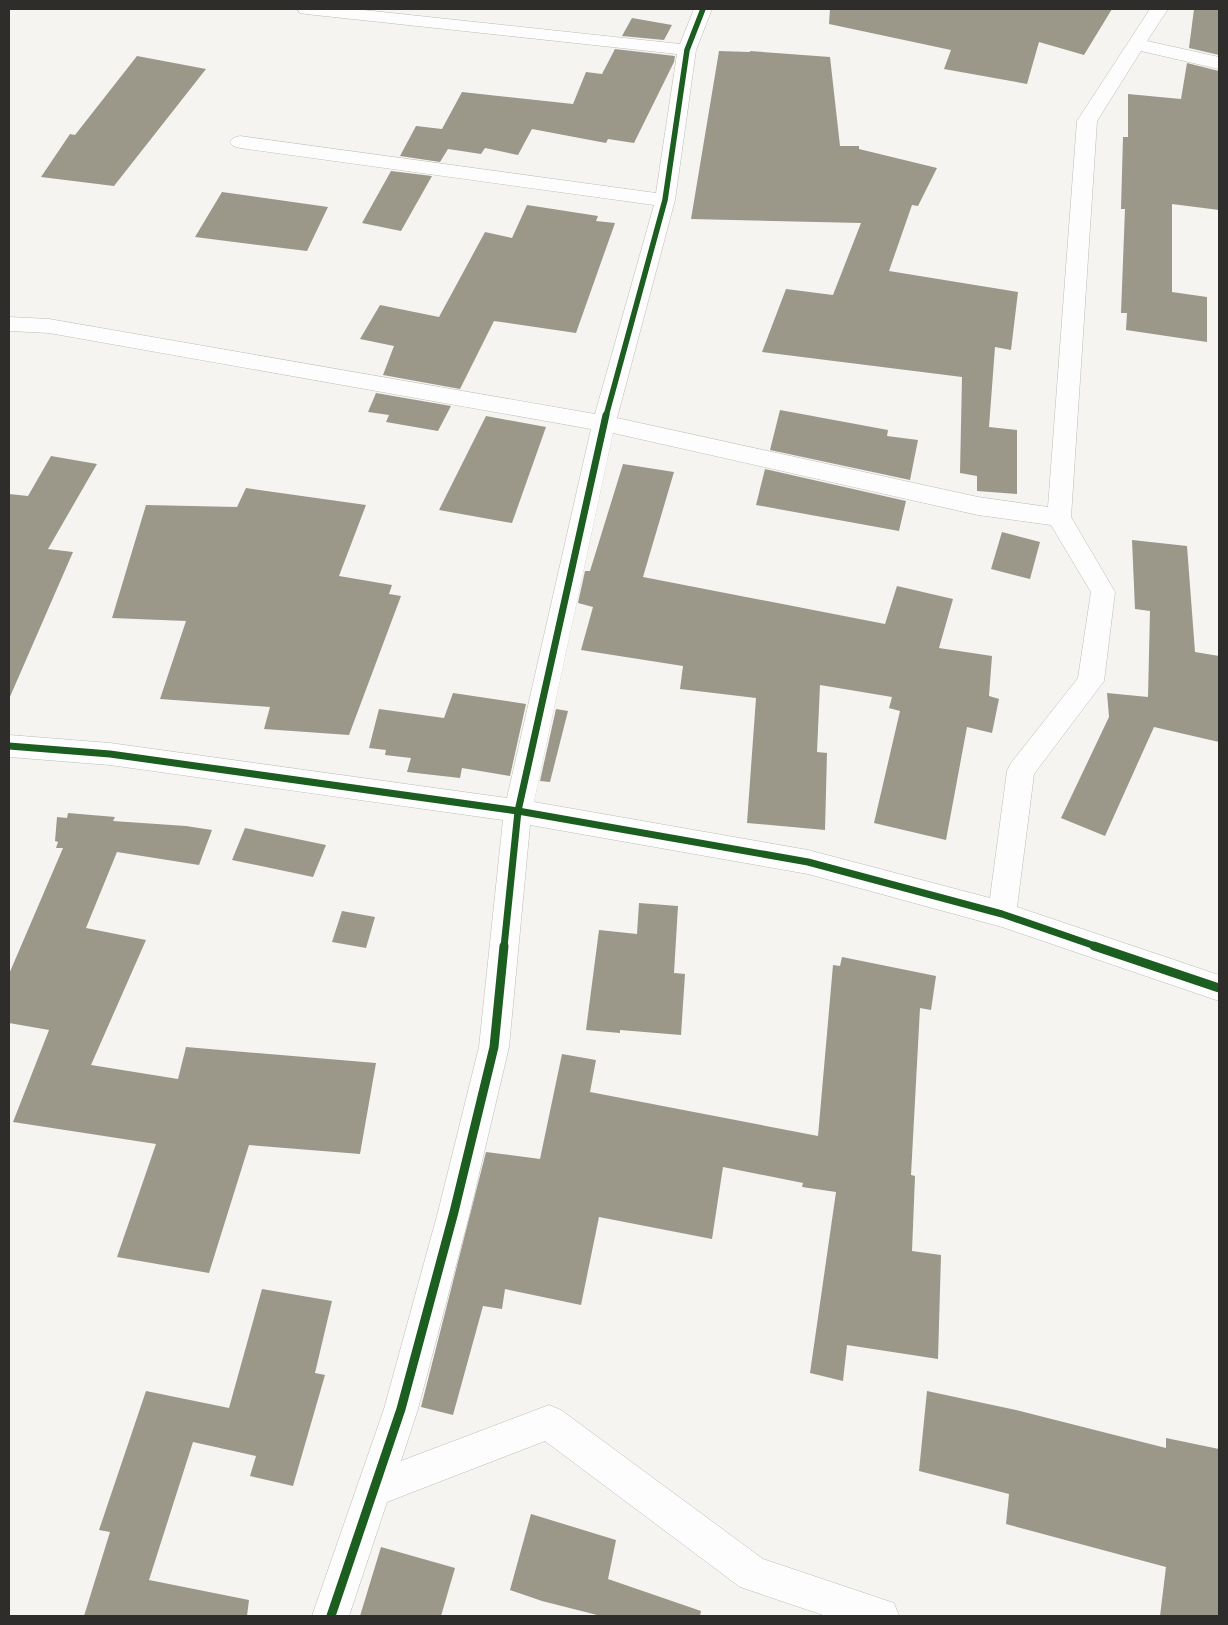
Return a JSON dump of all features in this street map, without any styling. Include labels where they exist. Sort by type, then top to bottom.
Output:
[{"type":"street","points":[[306,9],[686,50]]},
{"type":"street","points":[[331,1616],[401,1409],[454,1212],[494,1046],[518,812],[604,423],[665,200],[686,50],[703,9]]},
{"type":"street","points":[[1002,914],[1021,771],[1090,681],[1103,592],[1059,517],[1087,121],[1159,9]]},
{"type":"street","points":[[1136,44],[1219,63]]},
{"type":"street","points":[[240,142],[665,200]]},
{"type":"street","points":[[9,324],[49,326],[604,423],[978,506],[1059,517]]},
{"type":"street","points":[[9,746],[110,754],[518,812],[609,826],[808,862],[1002,914],[1219,988]]},
{"type":"street","points":[[373,1490],[549,1422],[753,1574],[879,1616]]},
{"type":"building","points":[[830,9],[1112,9],[1084,55],[1039,42],[1027,84],[944,69],[951,50],[829,24]]},
{"type":"building","points":[[1194,9],[1219,9],[1219,55],[1189,48]]},
{"type":"building","points":[[632,18],[672,25],[664,40],[622,36]]},
{"type":"building","points":[[615,49],[675,56],[674,62],[634,143],[608,139],[606,143],[532,129],[518,155],[485,148],[481,154],[448,149],[440,162],[400,156],[416,126],[442,129],[462,92],[573,104],[586,72],[602,74]]},
{"type":"building","points":[[719,51],[750,51],[830,57],[840,146],[859,146],[859,149],[937,168],[918,206],[912,205],[889,271],[1018,292],[1011,350],[995,347],[989,427],[1017,430],[1017,494],[977,491],[977,476],[960,473],[962,377],[762,352],[786,289],[833,295],[861,223],[691,219]]},
{"type":"building","points":[[137,56],[206,69],[114,186],[41,177],[70,134],[75,135]]},
{"type":"building","points":[[1187,63],[1219,71],[1219,210],[1172,204],[1172,292],[1207,297],[1207,342],[1126,330],[1127,313],[1121,313],[1125,209],[1121,209],[1123,137],[1128,137],[1128,94],[1181,99]]},
{"type":"building","points":[[391,171],[432,176],[401,231],[362,223]]},
{"type":"building","points":[[222,192],[328,207],[307,251],[195,237]]},
{"type":"building","points":[[527,205],[598,216],[596,221],[615,223],[576,333],[494,321],[460,389],[383,375],[394,346],[360,339],[380,305],[439,317],[485,232],[512,238]]},
{"type":"building","points":[[376,393],[451,406],[438,431],[386,422],[389,415],[368,412]]},
{"type":"building","points":[[780,410],[888,430],[887,436],[918,440],[910,480],[770,450]]},
{"type":"building","points":[[486,416],[546,427],[512,523],[439,510]]},
{"type":"building","points":[[51,456],[97,464],[48,549],[73,552],[9,699],[9,494],[28,496]]},
{"type":"building","points":[[623,464],[674,472],[643,577],[885,624],[897,586],[953,599],[939,648],[992,656],[989,696],[999,699],[992,733],[967,727],[946,840],[874,823],[900,711],[889,708],[892,697],[820,685],[817,752],[827,753],[825,830],[747,823],[756,698],[680,689],[683,666],[581,650],[593,607],[578,603],[585,571],[590,571]]},
{"type":"building","points":[[765,469],[906,501],[899,531],[756,505]]},
{"type":"building","points":[[246,488],[366,505],[339,576],[392,585],[389,594],[401,596],[349,735],[264,729],[270,707],[160,699],[186,621],[112,618],[146,505],[237,507]]},
{"type":"building","points":[[1002,532],[1040,542],[1030,579],[991,569]]},
{"type":"building","points":[[1132,540],[1187,546],[1195,652],[1219,656],[1219,742],[1154,727],[1105,836],[1061,818],[1109,717],[1107,693],[1148,697],[1150,611],[1135,609]]},
{"type":"building","points":[[453,693],[526,704],[510,776],[462,768],[460,778],[407,772],[411,758],[385,755],[386,750],[369,748],[379,709],[444,718]]},
{"type":"building","points":[[556,709],[568,711],[550,782],[540,781]]},
{"type":"building","points":[[68,813],[115,817],[113,821],[186,826],[212,830],[199,865],[117,852],[86,928],[146,940],[91,1065],[178,1079],[186,1047],[376,1063],[360,1154],[249,1145],[209,1273],[117,1257],[156,1144],[13,1122],[49,1030],[9,1023],[9,974],[63,848],[56,848],[58,842],[55,841],[57,817],[67,818]]},
{"type":"building","points":[[245,828],[326,845],[313,877],[232,860]]},
{"type":"building","points":[[639,903],[678,906],[674,973],[685,974],[681,1035],[620,1030],[620,1033],[586,1030],[599,930],[637,934]]},
{"type":"building","points":[[342,911],[375,917],[366,948],[332,942]]},
{"type":"building","points":[[842,957],[936,976],[931,1010],[920,1008],[911,1175],[915,1176],[912,1251],[941,1255],[938,1359],[847,1345],[843,1381],[810,1373],[836,1192],[802,1187],[803,1183],[723,1167],[712,1239],[599,1217],[581,1305],[505,1289],[502,1309],[483,1306],[453,1415],[421,1407],[486,1152],[540,1159],[562,1054],[596,1060],[590,1092],[818,1136],[833,965],[840,966]]},
{"type":"building","points":[[262,1289],[332,1301],[315,1373],[325,1375],[293,1486],[250,1476],[256,1456],[193,1442],[149,1580],[249,1600],[247,1616],[84,1616],[110,1532],[99,1530],[146,1391],[229,1408]]},
{"type":"building","points":[[927,1391],[1016,1410],[1166,1448],[1166,1438],[1219,1449],[1219,1616],[1160,1616],[1166,1567],[1006,1524],[1009,1494],[919,1471]]},
{"type":"building","points":[[531,1514],[616,1540],[608,1579],[701,1611],[700,1616],[601,1616],[542,1601],[510,1590]]},
{"type":"building","points":[[381,1547],[455,1568],[441,1616],[360,1616]]},
{"type":"cycle path","points":[[331,1616],[401,1409],[454,1212],[494,1047],[518,811],[604,423],[665,200],[687,50],[703,9]]},
{"type":"cycle path","points":[[9,746],[110,754],[518,811],[808,862],[1002,914],[1219,988]]}]
